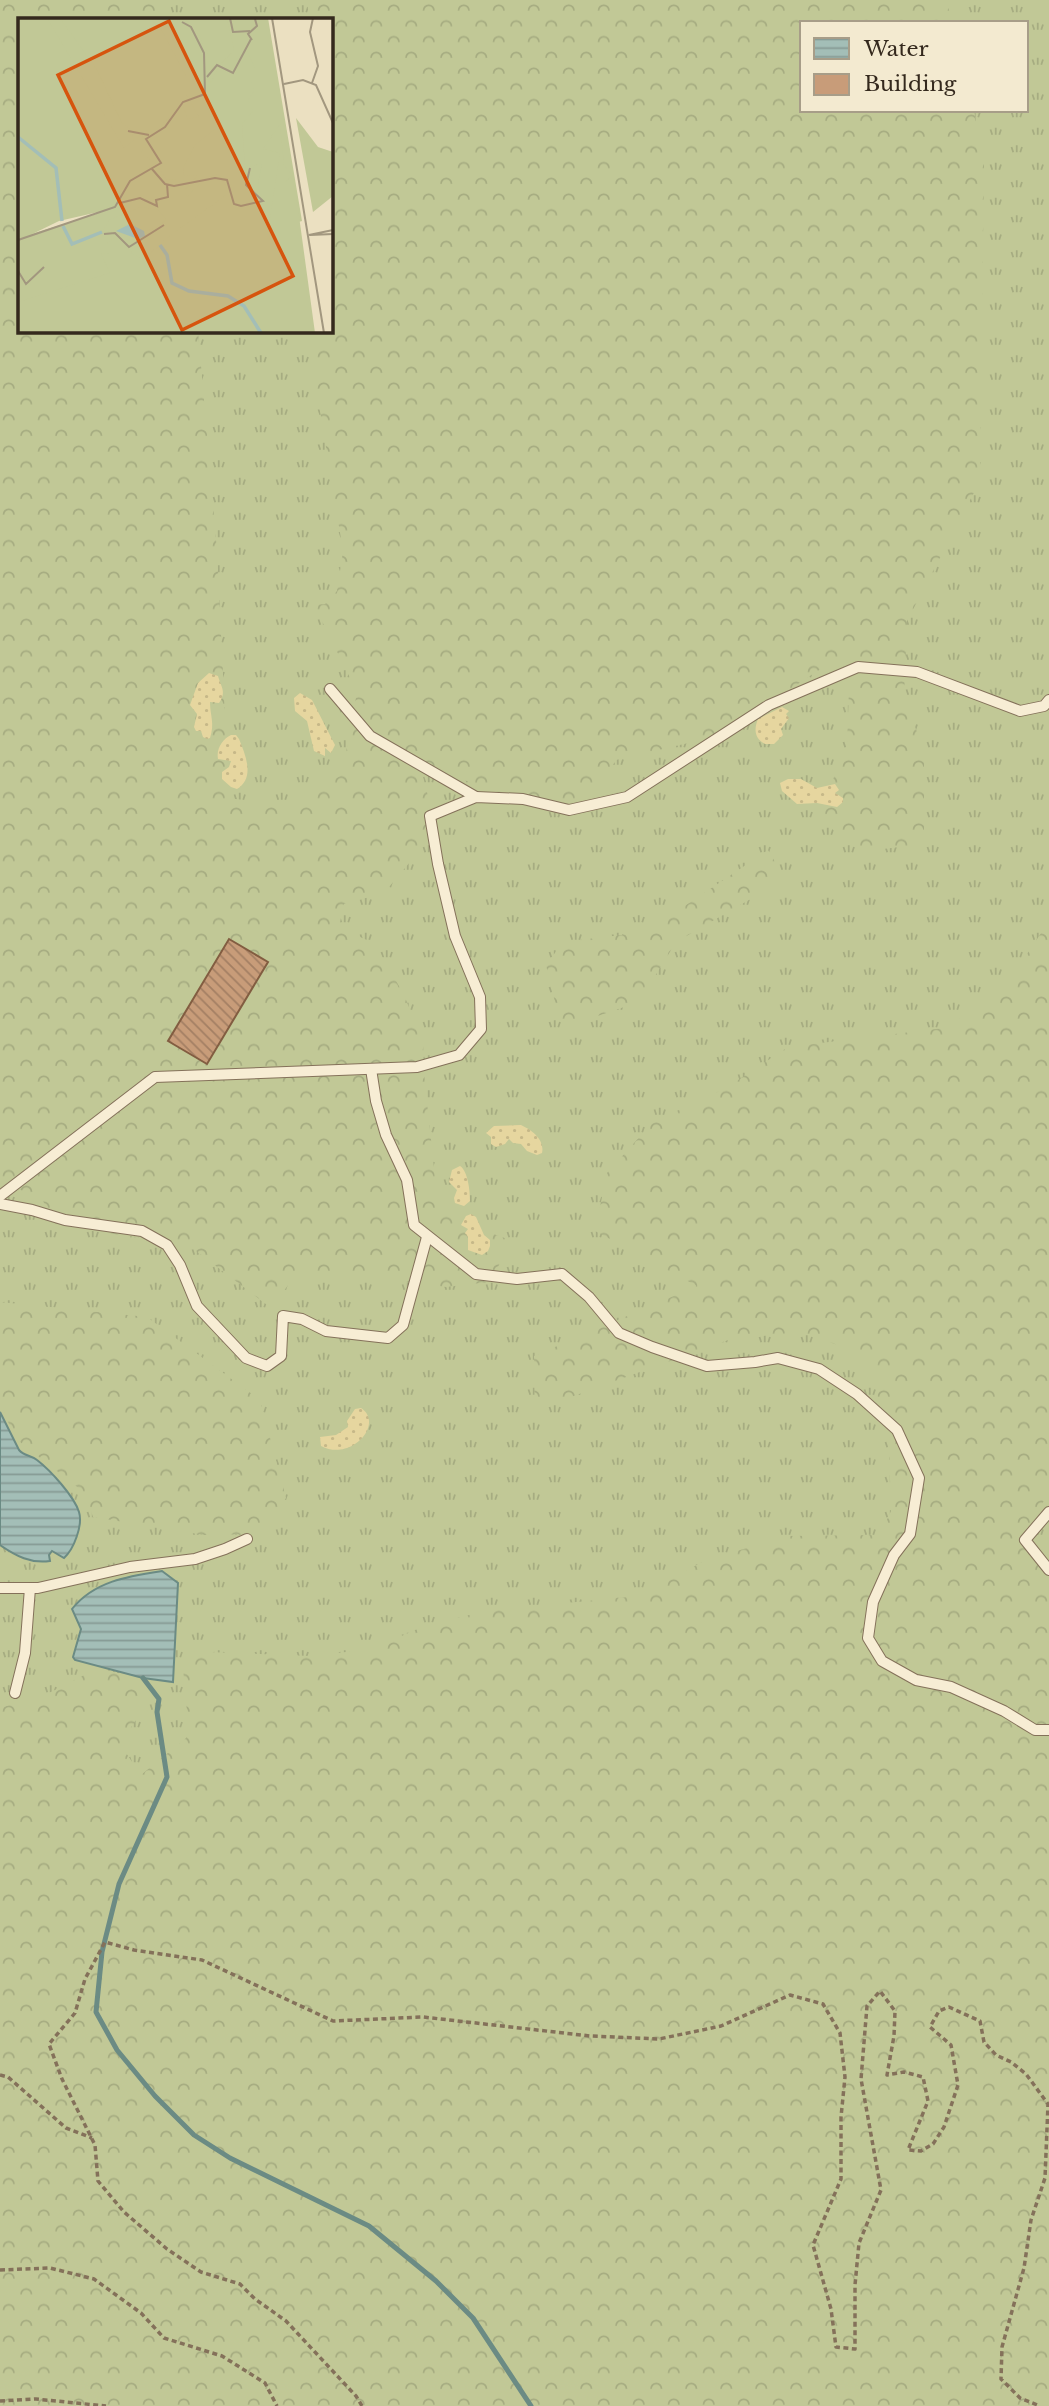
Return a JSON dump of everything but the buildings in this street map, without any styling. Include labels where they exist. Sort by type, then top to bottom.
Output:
[{"type":"lane","points":[[0,1196],[155,1077],[417,1067],[459,1055],[481,1029],[480,998],[455,936],[430,816],[476,797],[523,799],[569,810],[627,797],[769,705],[858,667],[918,672],[1020,711],[1044,706],[1049,700]]},
{"type":"lane","points":[[330,689],[370,736],[476,797]]},
{"type":"lane","points":[[371,1069],[376,1101],[386,1135],[407,1180],[414,1225],[476,1274],[517,1279],[562,1274],[589,1297],[619,1333],[707,1366],[778,1357],[818,1368],[858,1394],[897,1430],[919,1478],[910,1534],[894,1555],[873,1602],[868,1638],[882,1661],[916,1680],[951,1687],[1035,1730],[1049,1730]]},
{"type":"lane","points":[[0,1204],[65,1220],[142,1231],[167,1245],[180,1265],[197,1306],[246,1358],[267,1366],[281,1356],[283,1316],[302,1319],[326,1331],[388,1338],[403,1325],[427,1237]]},
{"type":"lane","points":[[1049,1512],[1025,1540],[1049,1570]]},
{"type":"lane","points":[[0,1588],[38,1588],[130,1567],[195,1559],[247,1539]]},
{"type":"lane","points":[[15,1693],[24,1653],[30,1588]]},
{"type":"path","points":[[362,2406],[356,2396],[286,2321],[255,2299],[240,2284],[201,2272],[178,2257],[124,2212],[98,2181],[93,2138],[62,2079],[49,2044],[75,2013],[85,1979],[105,1942],[134,1950],[202,1960],[333,2021],[423,2017],[590,2036],[659,2039],[721,2026],[790,1995],[823,2004],[840,2033],[844,2066],[841,2179],[813,2245],[831,2309],[836,2347],[855,2349],[855,2285],[859,2243],[881,2190],[861,2079],[867,2006],[880,1991],[895,2011],[894,2036],[887,2075],[904,2072],[923,2077],[928,2101],[908,2150],[921,2151],[933,2144],[944,2127],[958,2085],[951,2045],[930,2027],[939,2011],[949,2007],[980,2021],[984,2042],[996,2055],[1011,2062],[1026,2074],[1048,2104],[1045,2178],[1031,2220],[1024,2268],[1002,2347],[1001,2379],[1020,2398],[1040,2406]]},
{"type":"path","points":[[0,2075],[8,2077],[66,2129],[93,2138]]},
{"type":"path","points":[[0,2270],[50,2268],[94,2279],[141,2313],[164,2338],[222,2356],[265,2383],[277,2406]]},
{"type":"path","points":[[0,2401],[36,2399],[106,2406]]},
{"type":"green space","points":[[0,0],[170,0],[171,18],[18,18],[18,332],[198,332],[217,551],[229,798],[284,806],[342,775],[357,692],[314,605],[325,604],[337,591],[343,551],[315,380],[316,332],[332,332],[332,18],[309,18],[307,0],[945,0],[953,21],[800,21],[800,112],[974,112],[984,162],[980,481],[907,621],[904,697],[924,751],[924,844],[875,850],[844,842],[819,814],[847,745],[849,689],[839,657],[718,736],[616,760],[598,789],[565,816],[487,791],[436,766],[420,765],[428,796],[426,843],[384,893],[344,904],[339,927],[375,944],[404,995],[423,1042],[437,1197],[469,1225],[513,1241],[489,1282],[446,1287],[356,1276],[295,1276],[271,1308],[187,1244],[56,1226],[43,1201],[19,1189],[0,1193]]},
{"type":"green space","points":[[145,0],[1049,0],[1049,1972],[0,1775],[0,847],[176,332],[332,332],[332,18],[147,18]]},
{"type":"green space","points":[[768,850],[785,879],[676,942],[639,1002],[565,1027],[555,1002],[546,965],[563,942],[646,932]]},
{"type":"green space","points":[[1049,921],[1049,1493],[1044,1499],[1030,1549],[1049,1580],[1049,1831],[1044,1848],[1049,1851],[1049,2406],[0,2406],[0,1708],[47,1694],[98,1668],[138,1678],[148,1686],[136,1720],[120,1744],[141,1775],[186,1738],[188,1723],[182,1657],[208,1652],[311,1656],[372,1649],[431,1623],[493,1610],[639,1596],[706,1560],[788,1536],[880,1535],[891,1511],[889,1447],[871,1367],[857,1352],[801,1332],[731,1339],[535,1410],[534,1356],[697,1286],[595,1231],[607,1173],[653,1122],[726,1088],[788,1047],[944,1028],[999,996]]},
{"type":"green space","points":[[0,1302],[147,1317],[260,1400],[286,1498],[259,1534],[204,1535],[93,1517],[85,1493],[15,1438],[0,1403]]},
{"type":"sand","points":[[209,673],[218,676],[223,693],[219,703],[210,702],[212,728],[210,738],[207,739],[194,727],[197,714],[190,705],[198,683]]},
{"type":"sand","points":[[300,693],[312,700],[335,745],[331,753],[325,748],[325,756],[314,751],[307,721],[295,711],[294,698]]},
{"type":"sand","points":[[782,707],[789,711],[786,714],[789,718],[781,729],[783,735],[774,744],[765,744],[756,733],[758,719]]},
{"type":"sand","points":[[231,735],[236,735],[239,739],[247,766],[246,779],[237,789],[222,779],[222,772],[229,767],[231,761],[218,759],[221,744]]},
{"type":"sand","points":[[788,779],[801,779],[817,788],[835,784],[839,790],[835,793],[843,798],[843,802],[837,807],[817,803],[797,804],[782,791],[780,783]]},
{"type":"sand","points":[[521,1125],[540,1140],[542,1153],[537,1155],[527,1151],[521,1144],[513,1143],[509,1139],[505,1144],[496,1147],[491,1144],[491,1137],[486,1133],[494,1126]]},
{"type":"sand","points":[[460,1166],[467,1177],[470,1192],[470,1201],[464,1206],[455,1203],[457,1190],[449,1182],[452,1170]]},
{"type":"sand","points":[[471,1214],[476,1217],[484,1235],[490,1240],[488,1251],[482,1255],[468,1250],[468,1237],[465,1233],[468,1229],[461,1225],[466,1216]]},
{"type":"sand","points":[[361,1408],[369,1423],[361,1439],[343,1449],[332,1450],[321,1446],[320,1437],[336,1435],[348,1427],[347,1421],[355,1409]]},
{"type":"water","points":[[0,1412],[19,1450],[35,1458],[48,1470],[67,1491],[79,1512],[77,1537],[64,1558],[52,1551],[49,1555],[50,1561],[30,1560],[0,1545]]},
{"type":"water","points":[[162,1571],[178,1583],[173,1682],[143,1678],[75,1660],[73,1657],[81,1629],[72,1609],[101,1586]]},
{"type":"waterway","points":[[143,1678],[159,1699],[157,1712],[167,1777],[119,1884],[102,1952],[96,2012],[117,2050],[155,2096],[194,2135],[230,2158],[369,2226],[436,2281],[473,2318],[531,2406]]}]
